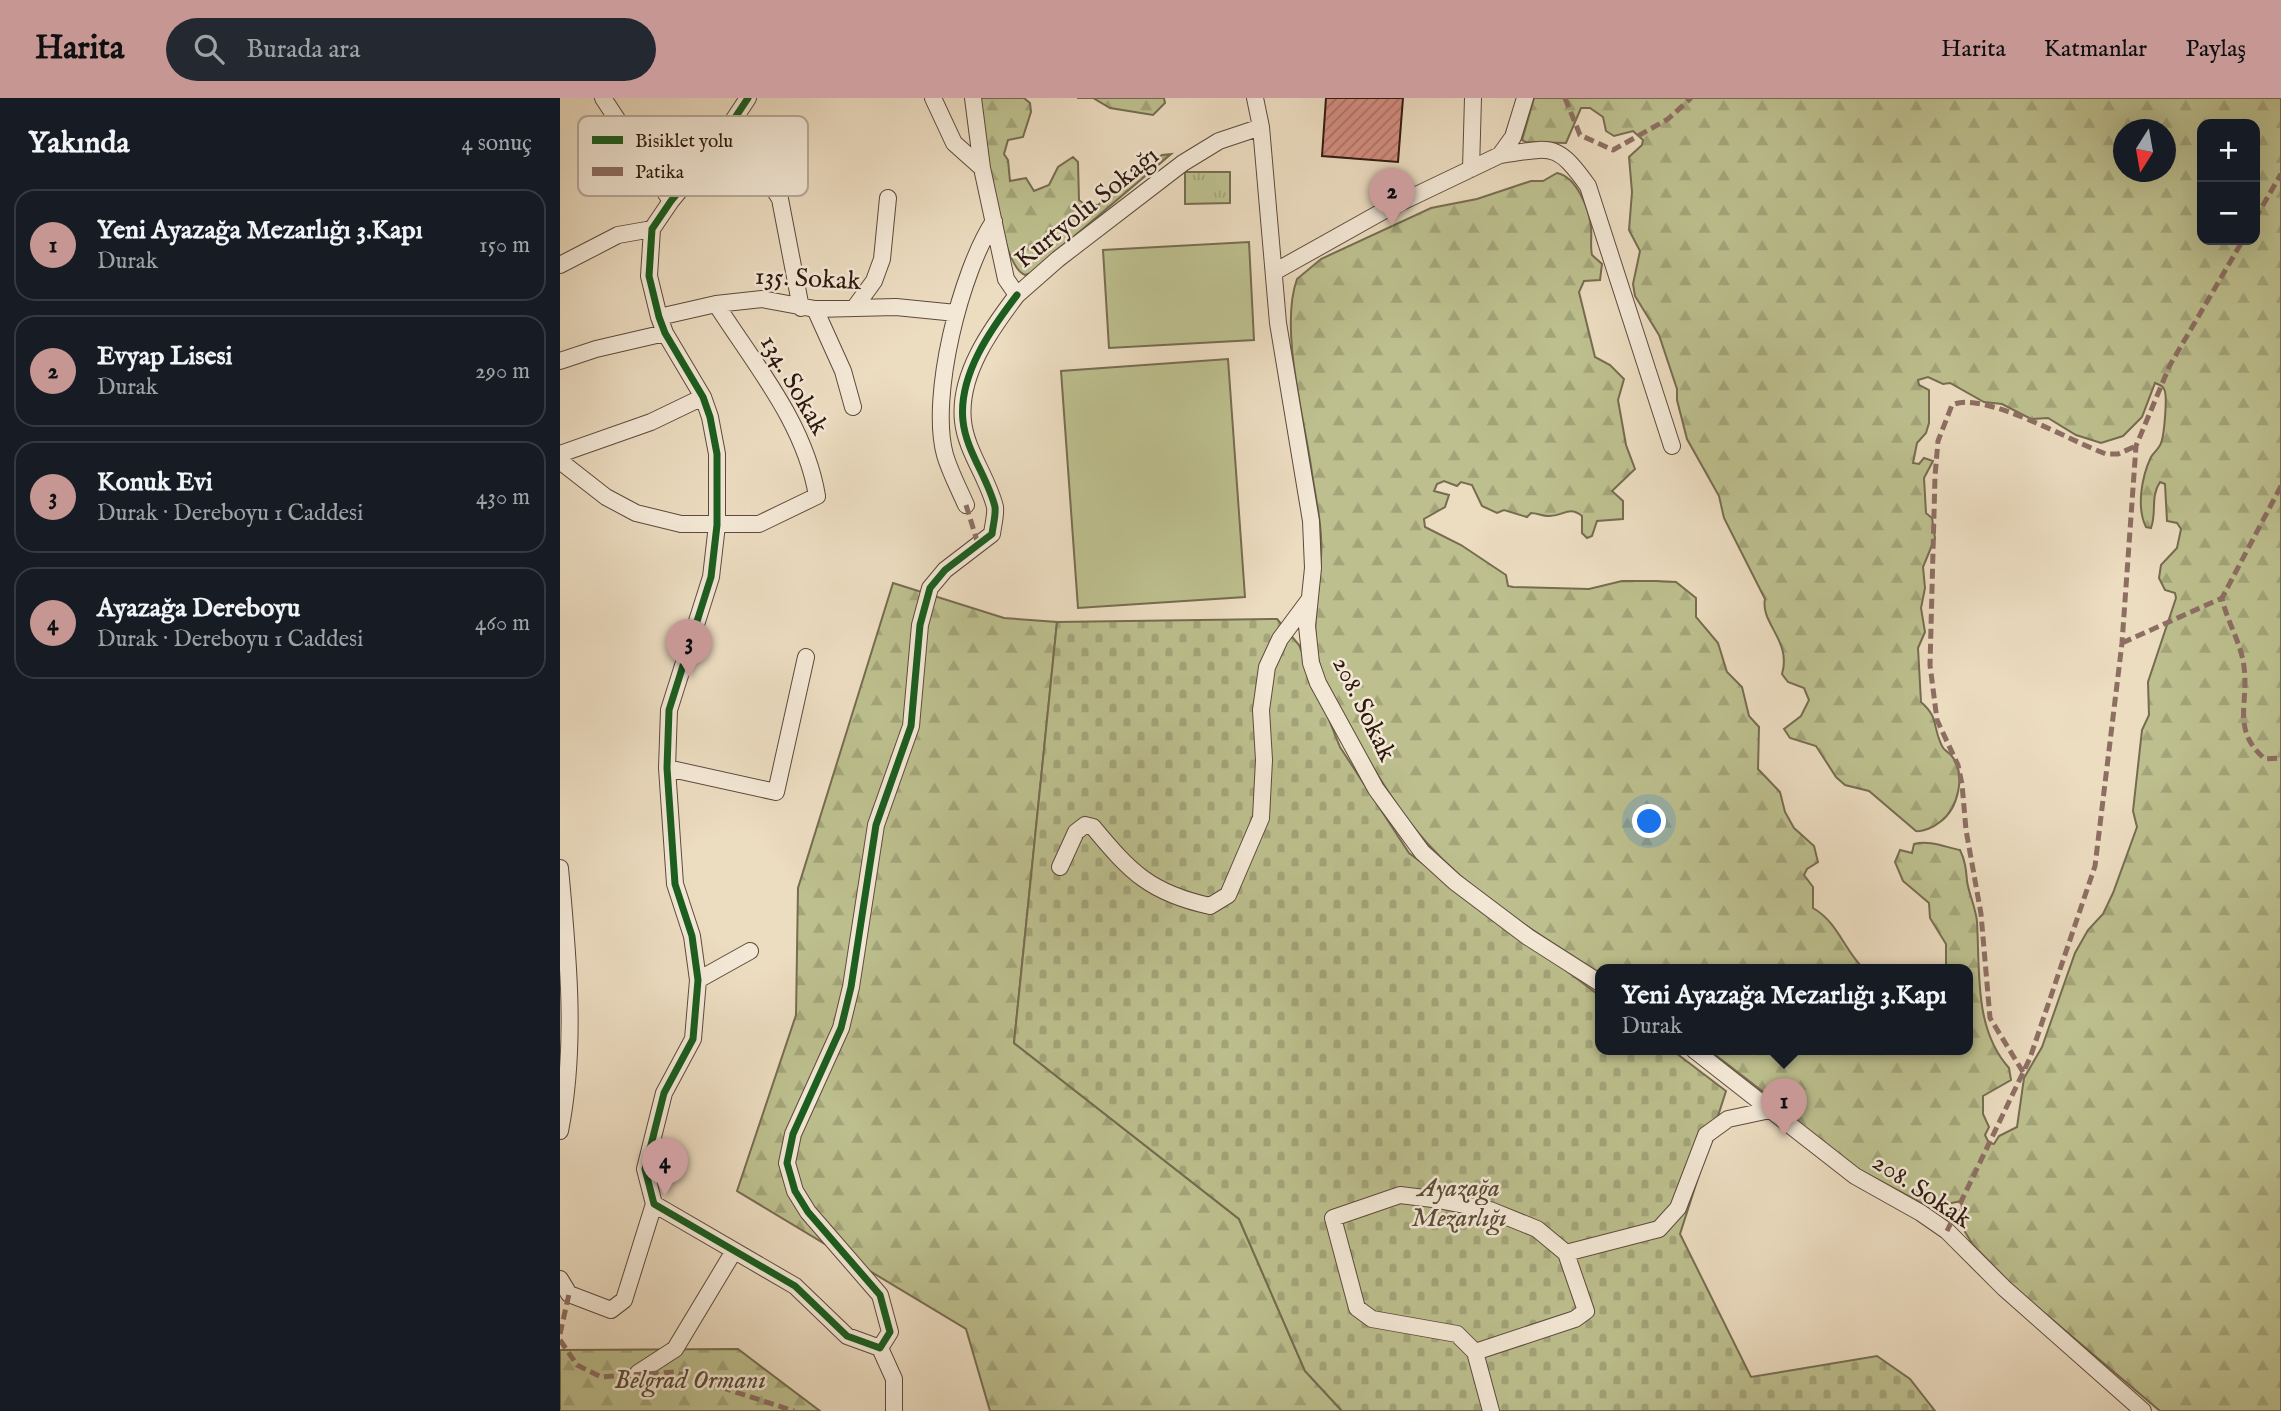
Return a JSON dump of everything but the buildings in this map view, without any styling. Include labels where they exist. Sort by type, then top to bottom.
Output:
[{"type":"street","points":[[603,98],[615,116]]},
{"type":"street","points":[[736,116],[748,98]]},
{"type":"street","points":[[933,98],[954,143],[982,169]]},
{"type":"street","name":"Kurtyolu Sokağı","points":[[973,98],[982,169],[1006,279],[1017,295],[1058,259],[1183,163],[1219,141],[1261,127]]},
{"type":"street","name":"208. Sokak","points":[[1255,98],[1261,127],[1286,385],[1311,521],[1313,568],[1307,625],[1311,663],[1318,683],[1376,789],[1401,827],[1455,882],[1528,937],[1595,980]]},
{"type":"street","points":[[1471,169],[1473,98]]},
{"type":"street","points":[[1500,155],[1513,137],[1525,98]]},
{"type":"street","points":[[1276,271],[1385,210],[1500,155],[1545,149],[1567,158],[1587,186],[1672,446]]},
{"type":"street","points":[[667,196],[670,201]]},
{"type":"street","points":[[560,1279],[569,1294],[611,1310],[624,1300],[654,1204],[645,1169],[664,1093],[692,1039],[698,980],[692,936],[676,884],[667,768],[668,710],[710,578],[717,526],[717,454],[703,397],[665,333],[649,276],[652,229],[674,196]]},
{"type":"street","points":[[778,196],[808,308],[843,371],[853,407]]},
{"type":"street","points":[[855,307],[874,281],[882,259],[888,198]]},
{"type":"street","name":"Kurtyolu Sokağı","points":[[966,505],[945,455],[942,434],[944,385],[956,313],[976,253],[994,221]]},
{"type":"street","points":[[560,265],[618,235],[652,229]]},
{"type":"street","points":[[880,1348],[890,1332],[880,1296],[808,1212],[795,1191],[788,1163],[793,1134],[841,1028],[851,987],[876,825],[911,726],[920,625],[930,587],[945,570],[992,534],[995,509],[963,421],[968,382],[979,353],[992,327],[1017,295]]},
{"type":"street","name":"135. Sokak","points":[[659,317],[716,304],[762,299],[808,308],[855,307],[956,313]]},
{"type":"street","name":"134. Sokak","points":[[716,304],[797,431],[813,472],[817,496],[759,524],[717,526]]},
{"type":"street","points":[[560,361],[665,333]]},
{"type":"street","points":[[560,454],[651,422],[703,397]]},
{"type":"street","points":[[560,461],[606,497],[636,513],[681,524],[717,526]]},
{"type":"street","points":[[1060,867],[1076,832],[1085,825],[1093,827],[1142,880],[1185,900],[1210,906],[1228,895],[1261,818],[1264,760],[1261,710],[1267,667],[1280,639],[1309,600]]},
{"type":"street","points":[[667,768],[776,792],[806,657]]},
{"type":"street","points":[[560,868],[569,1008],[568,1091],[560,1131]]},
{"type":"street","points":[[698,980],[750,951]]},
{"type":"street","name":"208. Sokak","points":[[1700,1055],[1855,1176],[1947,1231],[2004,1288],[2143,1411]]},
{"type":"street","points":[[1566,1254],[1659,1229],[1678,1209],[1706,1135],[1728,1119],[1770,1110]]},
{"type":"street","points":[[1475,1352],[1575,1319],[1586,1311],[1566,1254],[1537,1229],[1490,1210],[1433,1199],[1400,1195],[1334,1217],[1357,1308],[1372,1319],[1457,1334],[1475,1352],[1491,1411]]},
{"type":"street","points":[[654,1204],[795,1286],[847,1336],[880,1348],[894,1379],[894,1411]]},
{"type":"street","points":[[638,1373],[675,1349],[734,1251]]},
{"type":"green space","points":[[980,98],[1024,98],[1030,103],[1031,112],[1023,137],[1008,140],[1004,154],[1008,160],[1010,181],[1026,178],[1034,191],[1049,185],[1058,167],[1073,157],[1078,162],[1079,200],[1084,204],[1098,205],[1162,155],[1171,154],[1031,273],[1025,275],[1016,266],[1007,248],[1000,223]]},
{"type":"green space","points":[[1093,98],[1164,98],[1165,103],[1153,115],[1110,108]]},
{"type":"green space","points":[[1534,98],[2281,98],[2281,1411],[2160,1411],[2016,1289],[1973,1245],[1965,1232],[1961,1201],[1938,1206],[1925,1205],[1858,1169],[1823,1145],[1775,1101],[1715,1055],[1973,1055],[1973,964],[1946,964],[1946,944],[1930,918],[1929,903],[1903,881],[1895,862],[1900,850],[1912,853],[1914,844],[1931,843],[1960,850],[1964,861],[1976,917],[1984,1018],[1998,1053],[2009,1068],[2011,1080],[1983,1096],[1983,1114],[1989,1127],[1985,1135],[1989,1143],[1994,1144],[1999,1136],[2017,1127],[2024,1078],[2042,1047],[2075,953],[2088,930],[2103,914],[2113,893],[2137,827],[2133,811],[2142,730],[2149,715],[2148,682],[2176,598],[2175,593],[2165,590],[2159,578],[2161,565],[2177,548],[2181,529],[2177,523],[2167,521],[2165,484],[2160,482],[2157,488],[2151,528],[2146,527],[2141,510],[2145,473],[2162,439],[2166,407],[2164,389],[2155,383],[2142,417],[2123,436],[2101,443],[2076,435],[2048,418],[2031,419],[2002,404],[1984,402],[1950,383],[1943,384],[1928,377],[1918,380],[1919,385],[1929,390],[1929,423],[1926,433],[1917,443],[1913,463],[1919,464],[1924,458],[1933,461],[1924,478],[1926,513],[1932,518],[1935,538],[1923,567],[1925,588],[1921,608],[1925,632],[1918,648],[1921,702],[1933,717],[1942,746],[1956,763],[1959,781],[1956,800],[1946,816],[1932,827],[1916,831],[1869,791],[1845,785],[1836,777],[1816,746],[1790,738],[1784,729],[1801,716],[1809,700],[1804,688],[1788,682],[1782,674],[1783,652],[1767,616],[1765,599],[1724,518],[1719,496],[1687,439],[1677,400],[1677,389],[1659,335],[1635,296],[1633,284],[1640,251],[1629,230],[1632,192],[1629,157],[1642,145],[1643,140],[1633,131],[1614,136],[1606,131],[1603,117],[1590,108],[1581,108],[1566,143],[1522,140]]},
{"type":"green space","points":[[1185,172],[1230,172],[1230,203],[1185,204]]},
{"type":"green space","points":[[1557,173],[1576,187],[1590,220],[1592,255],[1602,264],[1600,280],[1584,281],[1579,292],[1595,357],[1610,365],[1624,379],[1618,400],[1626,445],[1635,469],[1612,491],[1623,501],[1623,519],[1597,521],[1592,536],[1587,538],[1582,533],[1582,516],[1577,513],[1569,511],[1548,516],[1531,513],[1527,517],[1504,510],[1497,513],[1482,506],[1472,485],[1461,482],[1457,486],[1444,481],[1437,484],[1434,491],[1449,495],[1445,507],[1424,519],[1425,527],[1461,545],[1506,575],[1508,586],[1589,589],[1622,581],[1676,582],[1696,598],[1696,617],[1718,643],[1727,672],[1742,687],[1749,716],[1759,727],[1758,769],[1780,792],[1785,812],[1794,828],[1814,846],[1818,862],[1807,869],[1804,875],[1813,887],[1813,908],[1829,921],[1860,964],[1595,964],[1595,970],[1487,898],[1427,843],[1384,785],[1326,685],[1315,636],[1321,557],[1320,525],[1292,348],[1292,300],[1297,279],[1321,259],[1431,208],[1477,199],[1531,181],[1543,181]]},
{"type":"green space","points":[[1249,242],[1254,340],[1109,348],[1103,250]]},
{"type":"green space","points":[[1228,359],[1245,597],[1078,608],[1061,371]]},
{"type":"green space","points":[[893,583],[1004,618],[1057,622],[1014,1043],[1239,1219],[1305,1371],[1342,1411],[990,1411],[966,1329],[737,1191],[796,1015],[798,888]]},
{"type":"green space","name":"Ayazağa Mezarlığı","points":[[1277,619],[1299,645],[1340,747],[1409,853],[1595,992],[1595,1055],[1679,1055],[1726,1091],[1680,1234],[1751,1377],[1877,1356],[1910,1379],[1935,1411],[1342,1411],[1305,1371],[1239,1219],[1014,1043],[1057,622]]},
{"type":"green space","name":"Belgrad Ormanı","points":[[738,1349],[820,1411],[560,1411],[560,1350]]},
{"type":"marked path","points":[[1565,98],[1580,135],[1613,150],[1668,119],[1691,98]]},
{"type":"marked path","points":[[2260,210],[2281,174]]},
{"type":"marked path","points":[[1947,1231],[2030,1058],[2095,866],[2122,643],[2136,446],[2170,365],[2240,245]]},
{"type":"marked path","points":[[2023,1072],[1990,1018],[1981,914],[1966,830],[1962,784],[1958,765],[1937,720],[1930,665],[1938,441],[1952,405],[1966,402],[2028,419],[2106,454],[2118,454],[2136,446]]},
{"type":"marked path","points":[[2281,486],[2222,598],[2244,667],[2244,716],[2248,738],[2265,759],[2281,758]]},
{"type":"marked path","points":[[966,505],[978,544]]},
{"type":"marked path","points":[[2122,643],[2222,598]]},
{"type":"marked path","points":[[560,1334],[569,1294]]},
{"type":"marked path","points":[[560,1340],[577,1365],[601,1377],[674,1372],[794,1411]]},
{"type":"cycle path","points":[[736,116],[748,98]]},
{"type":"cycle path","points":[[675,196],[652,229],[649,276],[665,333],[703,397],[710,417],[717,454],[717,525],[711,577],[669,710],[667,768],[675,884],[692,936],[698,980],[693,1039],[664,1093],[645,1169],[654,1204],[795,1286],[847,1336],[880,1348],[890,1332],[880,1295],[808,1212],[795,1191],[787,1163],[793,1134],[841,1028],[851,987],[876,825],[911,726],[920,625],[930,588],[945,570],[992,534],[995,507],[968,443],[963,421],[963,404],[971,370],[978,354],[1017,295]]},
{"type":"place","name":"Evyap Lisesi","points":[[1392,226]]},
{"type":"place","name":"Konuk Evi","points":[[689,677]]},
{"type":"place","name":"Yeni Ayazağa Mezarlığı 3.Kapı","points":[[1784,1136]]},
{"type":"place","name":"Ayazağa Dereboyu","points":[[665,1196]]}]
